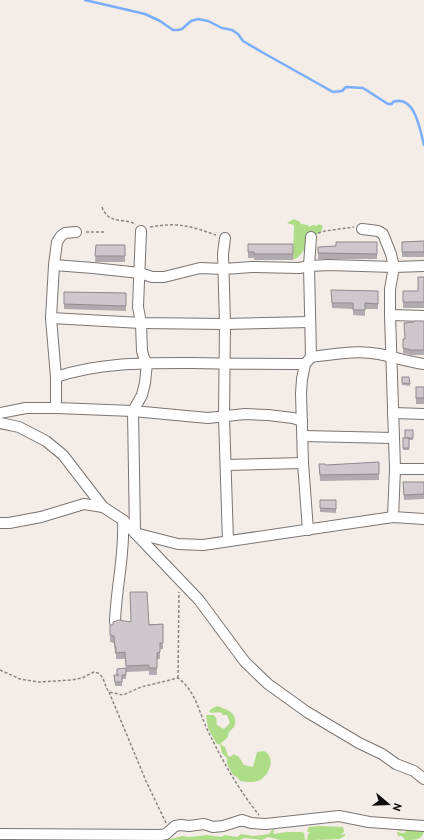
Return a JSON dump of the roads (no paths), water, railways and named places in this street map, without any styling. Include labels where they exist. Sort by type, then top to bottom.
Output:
[{"type":"street","points":[[362,229],[378,231],[383,234],[391,254],[394,267],[390,289],[395,469],[393,517]]},
{"type":"street","points":[[135,533],[133,411],[142,395],[147,363],[142,351],[141,323],[138,307],[141,231]]},
{"type":"street","points":[[56,408],[56,377],[51,318],[54,265],[57,242],[61,236],[65,233],[76,232]]},
{"type":"street","points":[[308,530],[303,463],[302,379],[308,361],[310,322],[309,266],[311,237]]},
{"type":"street","points":[[225,238],[223,254],[225,324],[224,417],[227,465],[228,541]]},
{"type":"street","points":[[54,265],[140,273],[152,277],[164,277],[200,268],[224,269],[252,267],[299,268],[309,266],[424,266]]},
{"type":"street","points":[[390,315],[424,316]]},
{"type":"street","points":[[51,318],[141,323],[225,324],[310,322]]},
{"type":"street","points":[[56,377],[76,370],[110,365],[147,363],[224,364],[308,361],[348,352],[378,354],[424,364]]},
{"type":"street","points":[[0,413],[26,408],[56,408],[133,411],[208,418],[246,414],[268,415],[302,420]]},
{"type":"street","points":[[393,413],[424,414]]},
{"type":"street","points":[[0,423],[19,427],[46,442],[63,455],[103,506],[123,520],[199,600],[245,662],[268,684],[307,712],[359,743],[382,754],[396,764],[414,771],[424,779]]},
{"type":"street","points":[[303,436],[394,438]]},
{"type":"street","points":[[227,465],[303,463]]},
{"type":"street","points":[[395,469],[424,469]]},
{"type":"street","points":[[0,523],[9,523],[41,517],[84,504],[103,506]]},
{"type":"street","points":[[135,533],[178,544],[203,545],[393,517],[424,519]]},
{"type":"street","points":[[115,622],[116,598],[124,534],[123,520]]},
{"type":"street","points":[[0,834],[161,836],[166,834],[172,828],[181,825],[189,826],[204,824],[213,827],[223,826],[242,820],[251,823],[266,824],[339,816],[369,822],[424,826]]},
{"type":"waterway","points":[[85,0],[145,14],[160,21],[173,30],[182,29],[191,21],[198,19],[208,21],[222,28],[232,30],[238,34],[243,41],[333,92],[342,91],[346,87],[363,88],[388,104],[400,101],[407,103],[415,115],[424,145]]}]
